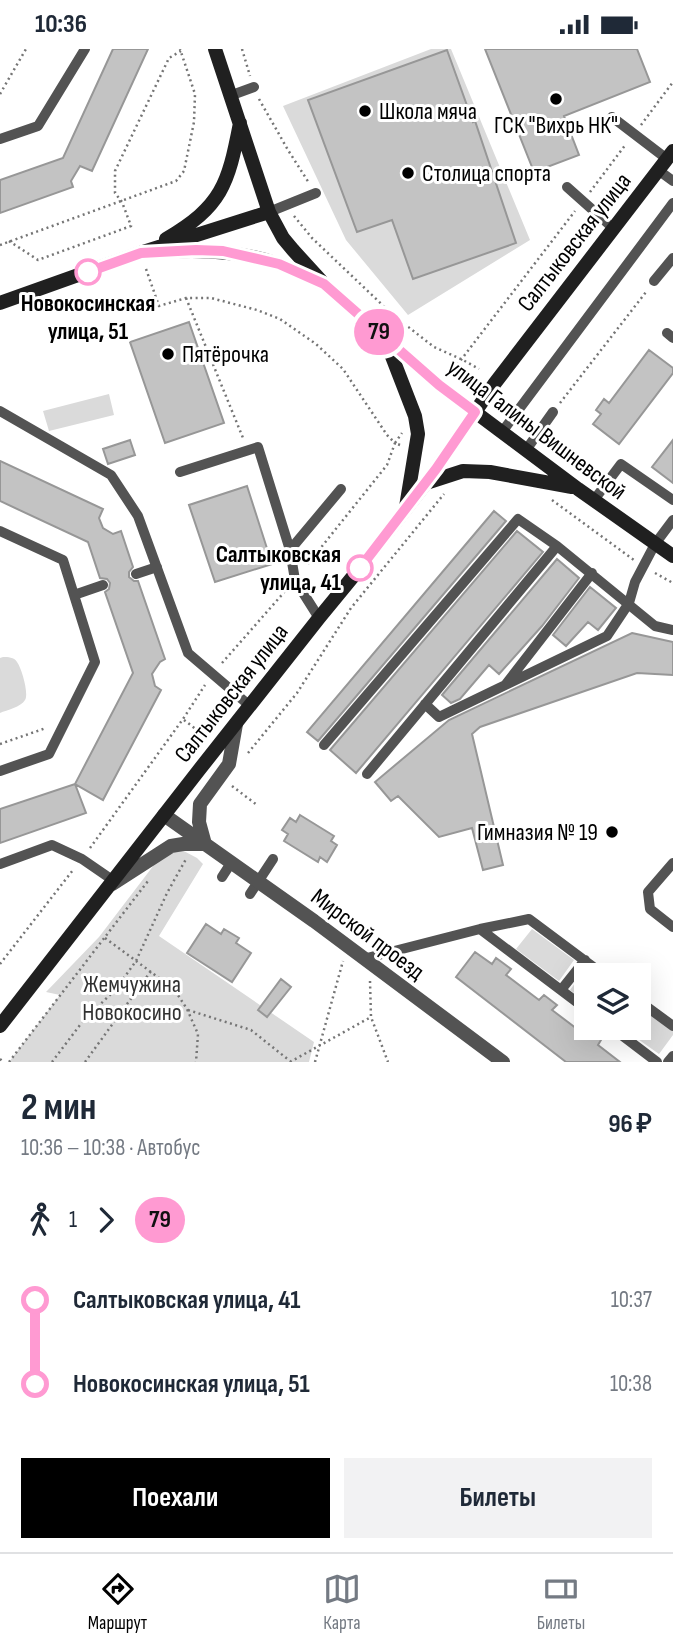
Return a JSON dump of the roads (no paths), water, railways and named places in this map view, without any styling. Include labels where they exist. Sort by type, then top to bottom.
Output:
[{"type":"street","name":"улица Галины Вишневской","points":[[215,49],[269,212],[283,239],[324,284],[439,385],[673,555]]},
{"type":"street","points":[[141,253],[186,227],[206,211],[221,191],[228,174],[240,122]]},
{"type":"street","name":"Салтыковская улица","points":[[0,1026],[426,483],[500,375],[666,160]]},
{"type":"street","points":[[0,303],[141,253],[269,212]]},
{"type":"street","points":[[141,253],[223,251],[279,264],[324,284]]},
{"type":"street","points":[[384,337],[417,425],[416,452],[406,509]]},
{"type":"street","points":[[426,483],[463,471],[489,472],[579,489]]},
{"type":"street","points":[[112,883],[171,846],[205,844],[199,822],[200,804],[229,764],[236,724]]},
{"type":"street","name":"Мирской проезд","points":[[164,815],[231,863],[254,888],[363,959],[503,1062]]},
{"type":"lane","points":[[0,139],[38,126],[85,49]]},
{"type":"lane","points":[[232,95],[254,87]]},
{"type":"lane","points":[[612,117],[666,160],[673,181]]},
{"type":"lane","points":[[567,187],[613,228]]},
{"type":"lane","points":[[269,212],[316,193]]},
{"type":"lane","points":[[502,432],[673,203]]},
{"type":"lane","points":[[654,281],[673,258]]},
{"type":"lane","points":[[0,411],[111,475],[138,516],[188,653],[250,706]]},
{"type":"lane","points":[[526,450],[553,412]]},
{"type":"lane","points":[[180,473],[258,447],[290,550],[295,580],[319,618]]},
{"type":"lane","points":[[594,500],[621,464],[673,500]]},
{"type":"lane","points":[[290,550],[341,489]]},
{"type":"lane","points":[[324,745],[518,519],[592,573],[655,626],[673,630]]},
{"type":"lane","points":[[425,704],[439,717],[607,636],[629,603],[635,582],[655,544],[673,520]]},
{"type":"lane","points":[[0,531],[63,560],[95,662],[49,754],[0,771]]},
{"type":"lane","points":[[367,774],[557,546]]},
{"type":"lane","points":[[136,574],[157,567]]},
{"type":"lane","points":[[505,685],[592,573]]},
{"type":"lane","points":[[74,595],[103,585]]},
{"type":"lane","points":[[0,864],[52,845],[82,859],[112,883]]},
{"type":"lane","points":[[254,888],[273,859]]},
{"type":"lane","points":[[222,877],[231,863]]},
{"type":"lane","points":[[673,863],[648,892],[650,909],[673,927]]},
{"type":"lane","points":[[363,959],[529,919],[588,963]]},
{"type":"lane","points":[[480,929],[574,1000]]},
{"type":"lane","points":[[561,990],[584,960]]},
{"type":"lane","points":[[651,1009],[673,1026]]},
{"type":"lane","points":[[628,1040],[657,1062]]},
{"type":"lane","points":[[668,1062],[673,1056]]},
{"type":"place","name":"ГСК \"Вихрь НК\"","points":[[556,99]]},
{"type":"place","name":"Школа мяча","points":[[365,111]]},
{"type":"place","name":"Столица спорта","points":[[408,173]]},
{"type":"place","name":"Новокосинская улица, 51","points":[[88,272]]},
{"type":"place","name":"Пятёрочка","points":[[168,354]]},
{"type":"place","name":"Салтыковская улица, 41","points":[[360,568]]},
{"type":"place","name":"Гимназия № 19","points":[[612,832]]},
{"type":"park label","name":"Жемчужина Новокосино","points":[[132,998]]}]
